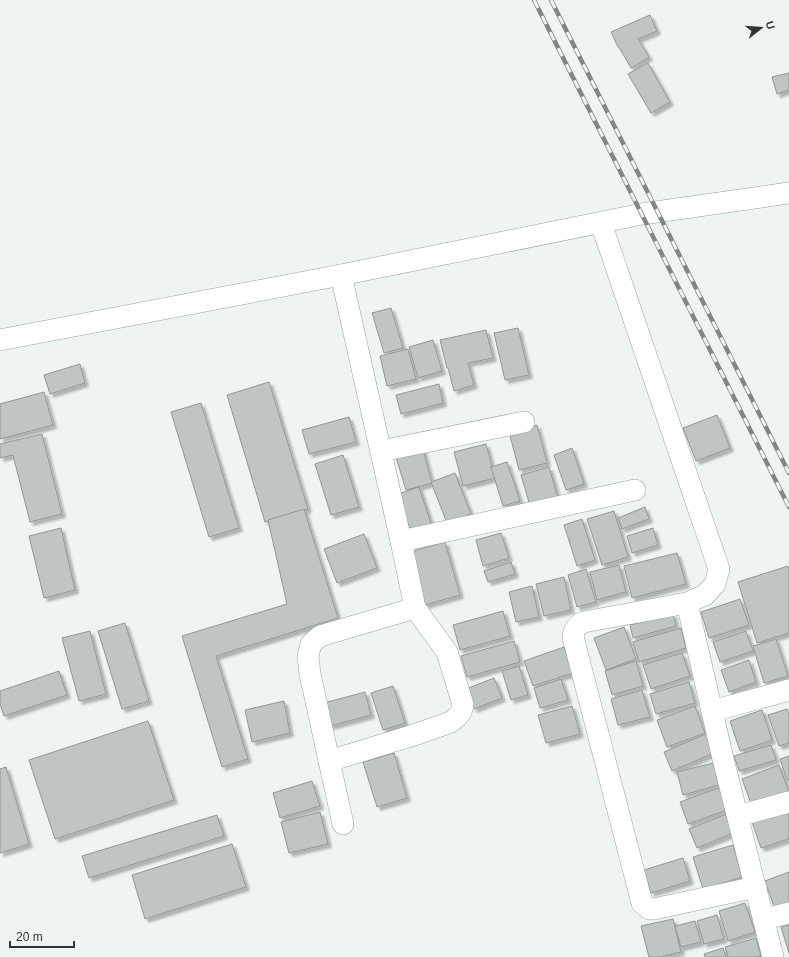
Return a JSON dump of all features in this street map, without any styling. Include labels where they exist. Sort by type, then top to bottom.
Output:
[{"type":"street","points":[[0,340],[341,275],[642,214],[789,193]]},
{"type":"street","points":[[601,223],[719,569],[715,584],[705,595],[687,603],[584,622],[579,624],[574,631],[573,637],[642,903],[649,909],[654,909],[756,887]]},
{"type":"street","points":[[329,761],[414,736],[451,722],[457,717],[464,705],[447,652],[415,608],[341,275]]},
{"type":"street","points":[[380,451],[524,422]]},
{"type":"street","points":[[401,541],[635,490]]},
{"type":"street","points":[[687,603],[712,711],[773,957]]},
{"type":"street","points":[[343,824],[310,674],[308,656],[311,644],[320,636],[415,608]]},
{"type":"street","points":[[712,711],[789,690]]},
{"type":"street","points":[[738,816],[789,802]]},
{"type":"street","points":[[764,919],[789,913]]},
{"type":"building","points":[[650,15],[657,31],[638,39],[649,57],[631,68],[611,32]]},
{"type":"building","points":[[648,63],[670,102],[651,113],[628,74]]},
{"type":"building","points":[[789,73],[789,90],[777,94],[772,77]]},
{"type":"building","points":[[391,308],[403,348],[384,353],[372,313]]},
{"type":"building","points":[[518,328],[529,375],[505,380],[494,333]]},
{"type":"building","points":[[486,330],[493,358],[468,363],[474,385],[454,391],[440,340]]},
{"type":"building","points":[[433,340],[442,371],[418,378],[409,347]]},
{"type":"building","points":[[408,349],[416,379],[387,386],[380,356]]},
{"type":"building","points":[[80,364],[85,383],[50,394],[44,375]]},
{"type":"building","points":[[269,382],[308,509],[265,522],[227,395]]},
{"type":"building","points":[[439,384],[443,403],[401,414],[396,395]]},
{"type":"building","points":[[44,392],[53,425],[0,439],[0,404]]},
{"type":"building","points":[[201,403],[239,528],[209,537],[171,412]]},
{"type":"building","points":[[717,415],[730,448],[696,461],[683,428]]},
{"type":"building","points":[[349,417],[356,442],[309,454],[302,430]]},
{"type":"building","points":[[537,425],[547,463],[519,470],[509,432]]},
{"type":"building","points":[[42,434],[62,514],[30,522],[13,455],[0,458],[0,444]]},
{"type":"building","points":[[486,444],[495,478],[463,486],[454,452]]},
{"type":"building","points":[[422,446],[432,483],[406,490],[395,454]]},
{"type":"building","points":[[572,448],[584,484],[566,490],[554,455]]},
{"type":"building","points":[[343,455],[359,507],[331,515],[315,464]]},
{"type":"building","points":[[507,462],[520,501],[503,506],[491,467]]},
{"type":"building","points":[[549,467],[559,501],[531,509],[521,475]]},
{"type":"building","points":[[455,473],[471,514],[447,523],[431,482]]},
{"type":"building","points":[[419,487],[433,529],[412,536],[398,494]]},
{"type":"building","points":[[645,507],[649,519],[622,529],[618,518]]},
{"type":"building","points":[[304,509],[338,618],[216,656],[248,759],[222,767],[182,636],[287,604],[268,520]]},
{"type":"building","points":[[614,511],[628,557],[602,565],[587,519]]},
{"type":"building","points":[[582,519],[595,560],[577,566],[564,525]]},
{"type":"building","points":[[61,528],[75,590],[44,598],[29,536]]},
{"type":"building","points":[[653,528],[658,545],[632,553],[627,536]]},
{"type":"building","points":[[501,533],[509,558],[483,566],[476,540]]},
{"type":"building","points":[[364,534],[377,568],[337,583],[324,549]]},
{"type":"building","points":[[445,542],[460,595],[425,605],[410,552]]},
{"type":"building","points":[[677,553],[686,584],[632,598],[624,566]]},
{"type":"building","points":[[511,562],[515,574],[488,582],[484,571]]},
{"type":"building","points":[[619,565],[626,592],[597,600],[590,572]]},
{"type":"building","points":[[788,566],[789,633],[757,643],[738,582]]},
{"type":"building","points":[[586,569],[596,602],[577,607],[568,575]]},
{"type":"building","points":[[564,577],[571,610],[544,616],[536,584]]},
{"type":"building","points":[[532,586],[539,617],[516,622],[509,592]]},
{"type":"building","points":[[740,599],[749,625],[709,638],[701,612]]},
{"type":"building","points":[[503,611],[510,636],[460,650],[453,625]]},
{"type":"building","points":[[673,614],[676,626],[633,638],[630,625]]},
{"type":"building","points":[[125,623],[149,701],[122,709],[98,631]]},
{"type":"building","points":[[624,627],[636,659],[606,670],[594,638]]},
{"type":"building","points":[[681,628],[686,648],[639,662],[633,642]]},
{"type":"building","points":[[90,631],[106,694],[79,701],[62,638]]},
{"type":"building","points":[[746,631],[753,651],[720,662],[713,642]]},
{"type":"building","points":[[776,639],[788,676],[764,683],[753,646]]},
{"type":"building","points":[[514,641],[520,662],[467,677],[461,656]]},
{"type":"building","points":[[564,647],[573,673],[533,686],[524,661]]},
{"type":"building","points":[[682,653],[690,676],[651,689],[643,665]]},
{"type":"building","points":[[749,660],[756,682],[729,692],[721,670]]},
{"type":"building","points":[[636,661],[643,686],[612,695],[605,671]]},
{"type":"building","points":[[519,666],[528,695],[511,700],[502,671]]},
{"type":"building","points":[[59,671],[67,695],[4,716],[0,704],[0,691]]},
{"type":"building","points":[[494,678],[502,698],[474,709],[466,689]]},
{"type":"building","points":[[561,679],[568,700],[540,708],[534,688]]},
{"type":"building","points":[[689,682],[695,703],[656,714],[650,694]]},
{"type":"building","points":[[393,686],[405,723],[383,730],[371,693]]},
{"type":"building","points":[[642,690],[650,717],[618,725],[611,699]]},
{"type":"building","points":[[365,692],[371,715],[330,726],[324,703]]},
{"type":"building","points":[[284,701],[290,733],[252,742],[245,710]]},
{"type":"building","points":[[572,706],[580,734],[546,743],[538,715]]},
{"type":"building","points":[[695,706],[705,733],[667,747],[657,720]]},
{"type":"building","points":[[787,709],[789,714],[789,743],[779,746],[768,715]]},
{"type":"building","points":[[762,710],[772,740],[740,751],[730,721]]},
{"type":"building","points":[[148,721],[174,800],[55,839],[29,760]]},
{"type":"building","points":[[706,734],[714,753],[672,771],[664,752]]},
{"type":"building","points":[[771,745],[776,760],[739,771],[734,756]]},
{"type":"building","points":[[394,753],[407,798],[377,807],[363,762]]},
{"type":"building","points":[[789,756],[789,780],[787,780],[780,759]]},
{"type":"building","points":[[713,763],[719,785],[683,795],[677,772]]},
{"type":"building","points":[[779,765],[789,792],[752,806],[742,779]]},
{"type":"building","points":[[6,767],[29,844],[0,853],[0,769]]},
{"type":"building","points":[[312,781],[320,806],[280,818],[273,793]]},
{"type":"building","points":[[721,787],[730,809],[688,824],[680,802]]},
{"type":"building","points":[[789,811],[789,839],[761,848],[752,822]]},
{"type":"building","points":[[320,812],[328,844],[289,853],[281,822]]},
{"type":"building","points":[[729,813],[736,832],[697,848],[689,829]]},
{"type":"building","points":[[217,815],[224,836],[89,878],[82,856]]},
{"type":"building","points":[[232,844],[246,887],[145,919],[132,875]]},
{"type":"building","points":[[733,845],[742,877],[703,889],[693,857]]},
{"type":"building","points":[[683,858],[690,881],[651,893],[644,870]]},
{"type":"building","points":[[789,872],[789,904],[775,909],[765,881]]},
{"type":"building","points":[[745,903],[755,932],[728,941],[719,911]]},
{"type":"building","points":[[717,915],[724,939],[704,944],[697,921]]},
{"type":"building","points":[[673,919],[681,952],[660,957],[649,957],[641,926]]},
{"type":"building","points":[[695,921],[701,942],[681,947],[675,926]]},
{"type":"building","points":[[789,925],[789,953],[781,927]]},
{"type":"building","points":[[756,938],[761,956],[728,957],[725,947]]},
{"type":"building","points":[[723,948],[726,957],[705,957],[704,954]]},
{"type":"railway","points":[[534,0],[789,507]]},
{"type":"railway","points":[[551,0],[789,473]]}]
